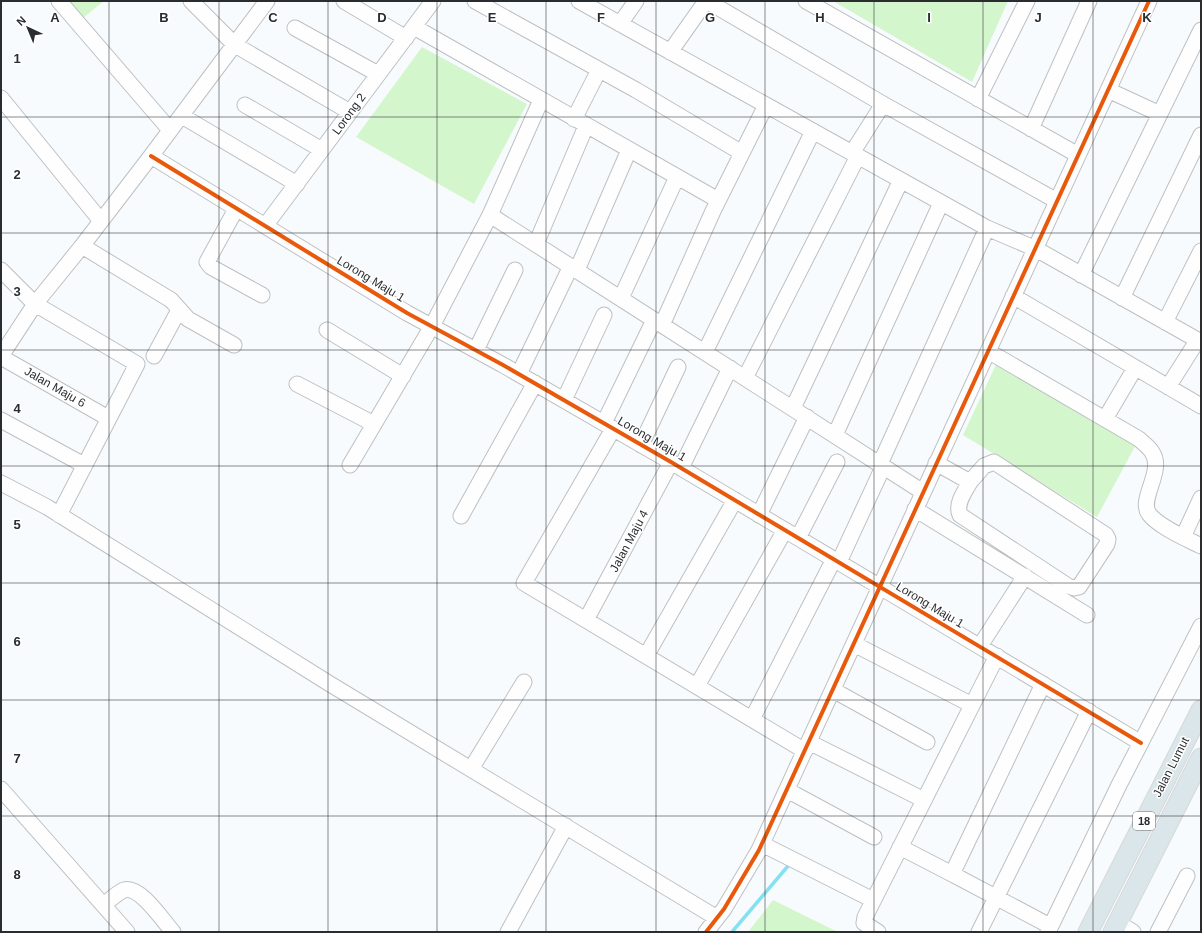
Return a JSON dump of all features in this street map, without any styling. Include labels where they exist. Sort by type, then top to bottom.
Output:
[{"type":"main road","name":"Jalan Lumut","points":[[1088,932],[1201,710]]},
{"type":"main road","name":"Jalan Lumut","points":[[1121,929],[1201,758]]},
{"type":"street","points":[[59,1],[170,130]]},
{"type":"street","points":[[1,356],[35,304],[82,246],[182,116],[267,1]]},
{"type":"street","points":[[344,1],[410,32],[541,100],[718,200]]},
{"type":"street","points":[[475,1],[599,70],[742,153]]},
{"type":"street","points":[[579,1],[987,228],[1036,249],[1199,342],[1168,387]]},
{"type":"street","points":[[620,24],[636,1]]},
{"type":"street","points":[[670,52],[707,1],[883,104],[1057,201]]},
{"type":"street","points":[[806,1],[1078,155]]},
{"type":"street","points":[[978,99],[1027,1]]},
{"type":"street","points":[[1031,129],[1089,1]]},
{"type":"street","points":[[706,932],[724,908],[762,844],[922,492],[1036,249],[1149,1]]},
{"type":"street","points":[[197,3],[235,45],[350,112]]},
{"type":"street","name":"Lorong 2","points":[[265,226],[410,32],[426,3]]},
{"type":"street","points":[[295,28],[378,74]]},
{"type":"street","points":[[1081,276],[1201,30]]},
{"type":"street","points":[[536,244],[599,70]]},
{"type":"street","points":[[1108,90],[1160,114]]},
{"type":"street","points":[[1,98],[101,221]]},
{"type":"street","points":[[350,465],[432,326],[490,215],[541,100]]},
{"type":"street","points":[[745,378],[855,154],[883,104]]},
{"type":"street","points":[[245,105],[322,150]]},
{"type":"street","points":[[766,105],[608,426],[524,583],[752,719],[924,800]]},
{"type":"street","points":[[182,116],[297,184]]},
{"type":"street","points":[[705,352],[813,131]]},
{"type":"street","points":[[1122,298],[1200,138]]},
{"type":"street","points":[[519,374],[574,268],[629,150]]},
{"type":"street","name":"Lorong Maju 1","points":[[151,156],[236,209],[432,326],[519,374],[676,465],[1141,742]]},
{"type":"street","points":[[621,298],[677,177]]},
{"type":"street","points":[[793,408],[901,180]]},
{"type":"street","points":[[835,435],[941,203]]},
{"type":"street","points":[[236,209],[207,262],[211,267],[262,295]]},
{"type":"street","points":[[490,215],[922,492]]},
{"type":"street","points":[[752,719],[836,561],[882,465],[987,228]]},
{"type":"street","points":[[82,246],[171,300],[188,319],[234,345]]},
{"type":"street","points":[[1165,322],[1201,251]]},
{"type":"street","points":[[1,270],[35,304],[137,364],[84,465],[53,511]]},
{"type":"street","points":[[476,350],[515,270]]},
{"type":"street","points":[[1013,296],[1201,406]]},
{"type":"street","points":[[154,356],[179,310]]},
{"type":"street","points":[[564,400],[604,315]]},
{"type":"street","points":[[327,330],[402,376]]},
{"type":"street","points":[[988,351],[1139,439],[1152,451],[1156,469],[1147,503],[1149,513],[1183,537],[1201,546]]},
{"type":"street","name":"Jalan Maju 6","points":[[1,356],[108,418]]},
{"type":"street","points":[[641,445],[678,367]]},
{"type":"street","name":"Jalan Maju 4","points":[[586,620],[676,465],[730,368]]},
{"type":"street","points":[[1105,420],[1135,368]]},
{"type":"street","points":[[298,384],[374,424]]},
{"type":"street","points":[[461,516],[536,384]]},
{"type":"street","points":[[760,515],[807,417]]},
{"type":"street","points":[[1,420],[84,465]]},
{"type":"street","points":[[697,686],[837,462]]},
{"type":"street","points":[[994,462],[1106,535],[1108,539],[1107,544],[1079,587],[1074,588],[1068,586],[960,515],[958,510],[959,503],[970,482],[984,466],[994,462]]},
{"type":"street","points":[[936,463],[970,482]]},
{"type":"street","points":[[1,483],[53,511],[330,684],[717,918]]},
{"type":"street","points":[[1183,537],[1201,498]]},
{"type":"street","points":[[646,656],[735,500]]},
{"type":"street","points":[[915,509],[1087,615]]},
{"type":"street","points":[[980,646],[1024,576]]},
{"type":"street","points":[[900,847],[996,898],[1049,929],[1141,742],[1201,626]]},
{"type":"street","points":[[854,644],[972,705]]},
{"type":"street","points":[[878,932],[864,923],[873,900],[997,656]]},
{"type":"street","points":[[471,769],[524,682]]},
{"type":"street","points":[[954,875],[954,870],[1044,684]]},
{"type":"street","points":[[832,690],[927,742]]},
{"type":"street","points":[[979,932],[1089,711]]},
{"type":"street","points":[[1,789],[127,932]]},
{"type":"street","points":[[787,790],[874,837]]},
{"type":"street","points":[[508,932],[566,826]]},
{"type":"street","points":[[762,844],[873,900]]},
{"type":"street","points":[[1158,932],[1187,876]]},
{"type":"street","points":[[103,905],[124,890],[134,890],[142,896],[173,932]]},
{"type":"green space","points":[[68,1],[104,1],[83,18]]},
{"type":"green space","points":[[833,1],[1008,1],[972,82]]},
{"type":"green space","points":[[422,47],[527,104],[474,204],[356,137]]},
{"type":"green space","points":[[999,358],[1139,439],[1097,517],[963,435]]},
{"type":"green space","points":[[773,900],[838,932],[748,932]]},
{"type":"waterway","points":[[732,932],[788,866]]},
{"type":"cycle path","points":[[706,932],[724,909],[759,850],[1149,1]]},
{"type":"cycle path","points":[[151,156],[407,313],[503,365],[671,462],[1141,743]]}]
